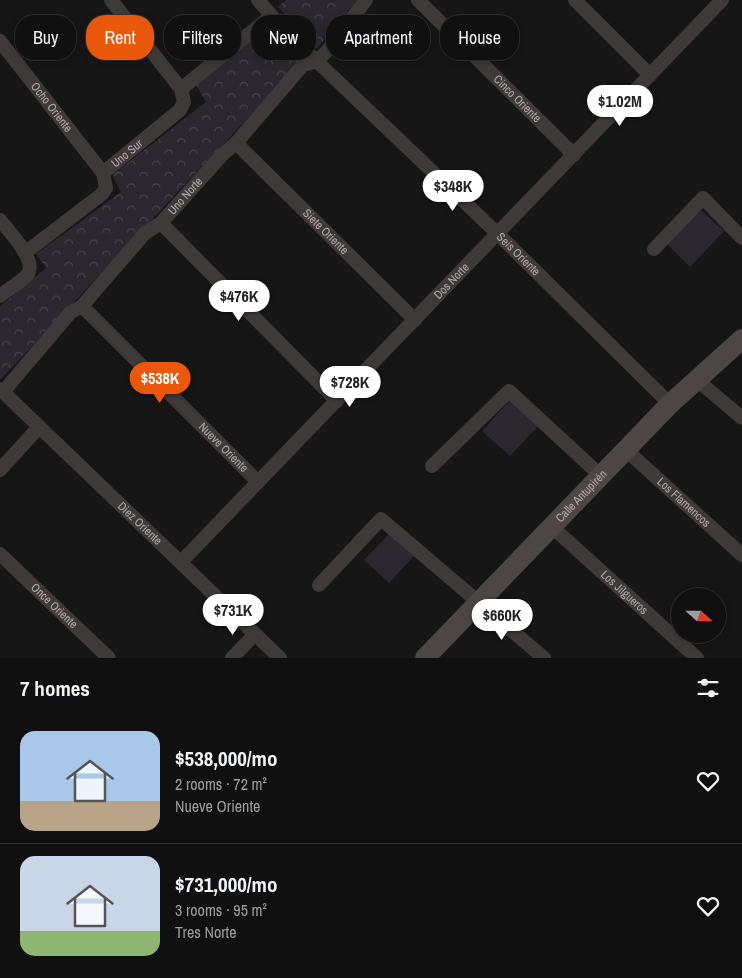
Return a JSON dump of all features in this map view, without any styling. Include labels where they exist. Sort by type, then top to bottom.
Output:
[{"type":"street","points":[[111,0],[181,89],[251,33]]},
{"type":"street","name":"Uno Norte","points":[[2,391],[70,313],[82,306],[145,233],[161,223],[222,155],[236,143],[304,65],[317,61],[366,0]]},
{"type":"street","name":"Cinco Oriente","points":[[418,0],[574,155]]},
{"type":"street","points":[[575,0],[650,75]]},
{"type":"street","name":"Dos Norte","points":[[181,562],[722,0]]},
{"type":"street","name":"Seis Oriente","points":[[260,1],[271,15]]},
{"type":"street","name":"Ocho Oriente","points":[[0,41],[104,172]]},
{"type":"street","name":"Seis Oriente","points":[[317,61],[498,234],[670,404]]},
{"type":"street","name":"Uno Sur","points":[[26,252],[102,194],[106,188],[104,172],[182,108],[184,102],[181,89]]},
{"type":"street","name":"Siete Oriente","points":[[236,143],[415,320]]},
{"type":"street","points":[[654,249],[703,198],[742,238]]},
{"type":"street","points":[[0,220],[26,252],[29,269],[27,274],[0,296]]},
{"type":"street","points":[[161,223],[337,401]]},
{"type":"street","name":"Nueve Oriente","points":[[82,306],[258,482]]},
{"type":"street","name":"Calle Antupirén","points":[[425,658],[670,404],[742,339]]},
{"type":"street","points":[[698,380],[742,418]]},
{"type":"street","name":"Diez Oriente","points":[[2,391],[280,658]]},
{"type":"street","points":[[432,466],[509,391],[600,475]]},
{"type":"street","points":[[0,470],[39,427]]},
{"type":"street","name":"Los Flamencos","points":[[626,450],[742,555]]},
{"type":"street","points":[[319,585],[381,520],[544,658]]},
{"type":"street","name":"Los Jilgueros","points":[[552,526],[697,658]]},
{"type":"street","name":"Once Oriente","points":[[0,554],[108,658]]},
{"type":"street","points":[[232,658],[255,634]]},
{"type":"green space","points":[[286,0],[357,0],[345,15],[326,15],[326,38],[317,49],[316,15],[285,15],[278,7]]},
{"type":"green space","points":[[251,38],[251,60],[302,61],[0,380],[0,306],[46,268],[36,254],[121,192],[112,175],[206,102],[195,83],[224,60],[241,60],[241,46]]},
{"type":"green space","points":[[700,209],[724,231],[690,267],[667,244]]},
{"type":"green space","points":[[511,399],[539,425],[510,456],[482,431]]},
{"type":"green space","points":[[391,532],[415,555],[389,583],[364,560]]}]
